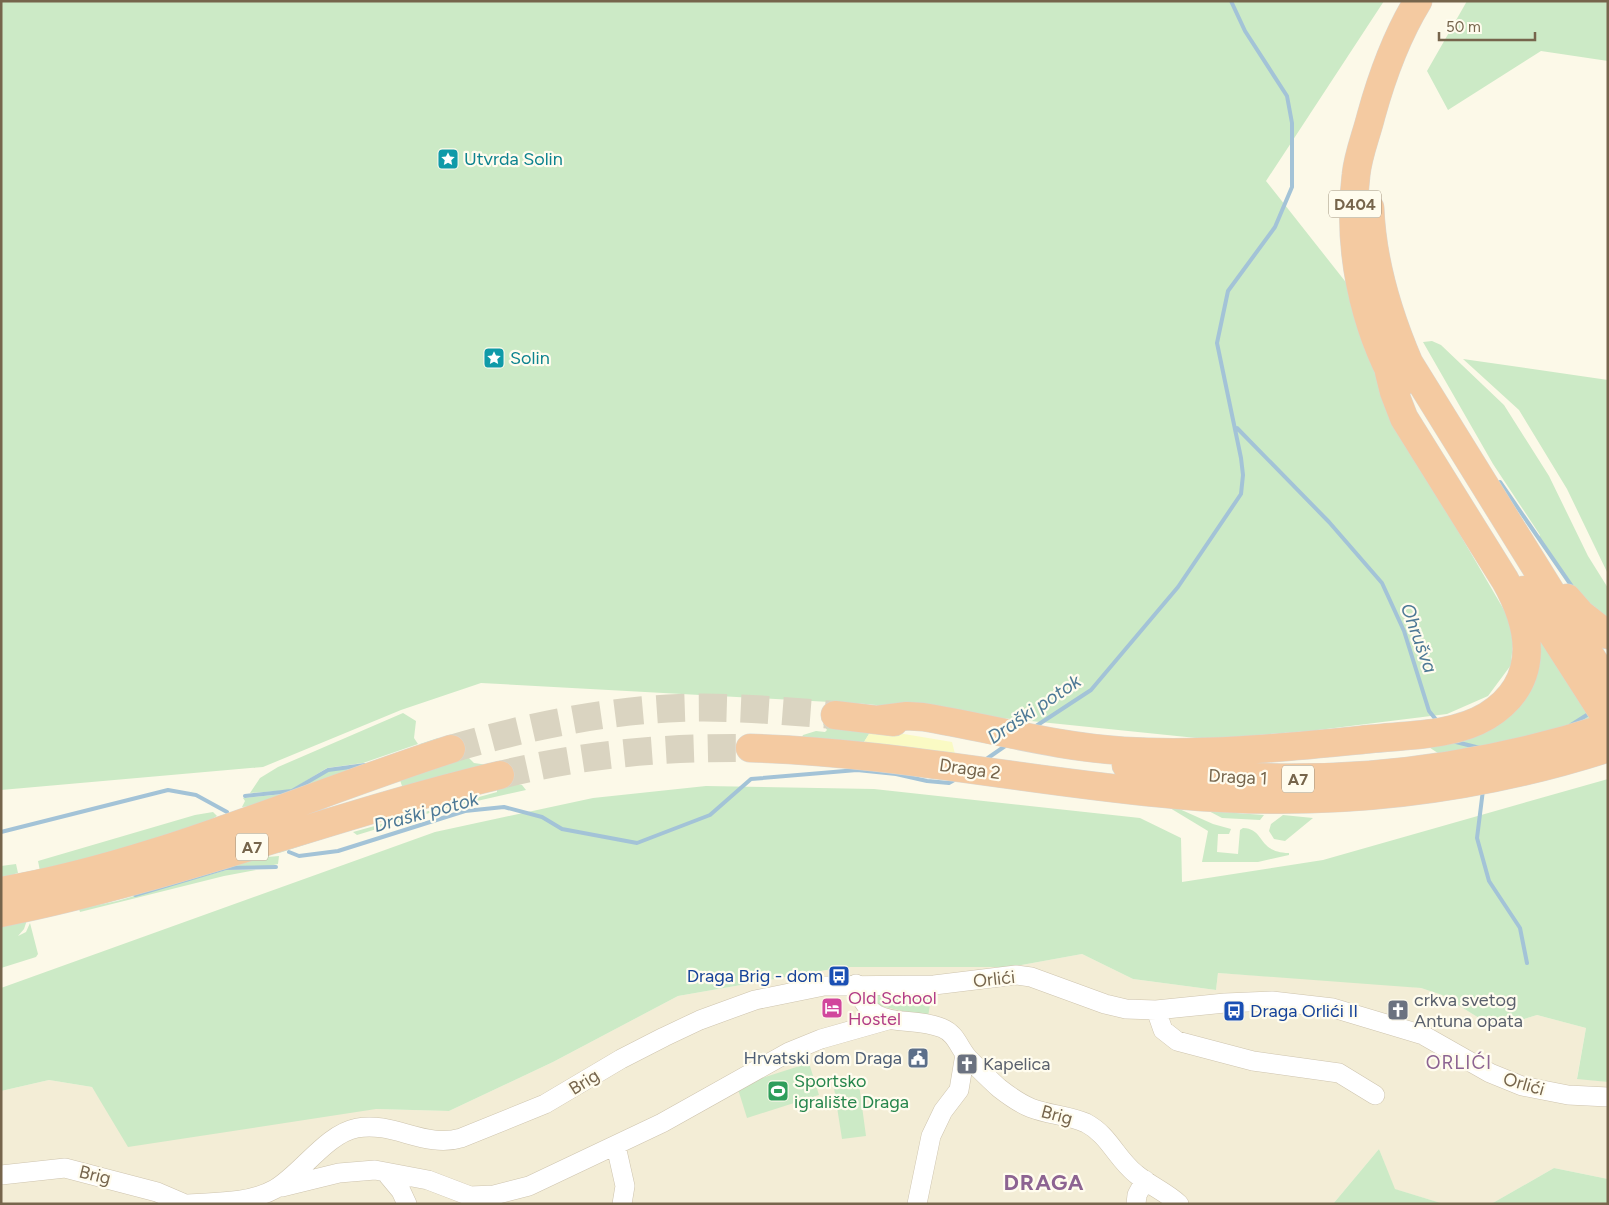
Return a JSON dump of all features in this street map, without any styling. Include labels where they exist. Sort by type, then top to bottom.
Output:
[{"type":"highway","name":"D404","points":[[1399,367],[1377,341],[1370,278],[1371,223],[1368,127],[1390,56],[1418,1]]},
{"type":"highway","points":[[1399,367],[1430,385],[1563,593],[1581,614],[1608,635]]},
{"type":"highway","points":[[1399,367],[1427,438],[1596,679],[1608,721]]},
{"type":"highway","points":[[987,734],[1125,751],[1243,750],[1432,733],[1480,720],[1500,707],[1512,692],[1524,670],[1528,650],[1527,632],[1517,604],[1505,580],[1404,418],[1394,392],[1399,367]]},
{"type":"highway","name":"A7","points":[[835,715],[987,734]]},
{"type":"highway","name":"Draga 1","points":[[987,734],[1107,762],[1183,773],[1276,779],[1330,779],[1444,767],[1525,750],[1608,727]]},
{"type":"highway","name":"Draga 2","points":[[750,748],[789,749],[903,760],[1185,796],[1315,805]]},
{"type":"highway","name":"A7","points":[[1315,805],[1462,785],[1536,769],[1608,748]]},
{"type":"highway","name":"A7","points":[[1,891],[99,869],[167,849],[379,772],[451,749]]},
{"type":"highway","points":[[1315,805],[1396,805],[1463,795],[1527,781],[1608,758]]},
{"type":"highway","name":"A7","points":[[1,913],[110,888],[391,804],[500,774]]},
{"type":"street","name":"Orlići","points":[[856,984],[934,985],[1016,974],[1049,983],[1105,1004],[1126,1009],[1156,1010],[1225,1003],[1272,1001],[1333,1008],[1416,1032],[1437,1041],[1490,1073],[1522,1086],[1568,1094],[1608,1097]]},
{"type":"street","name":"Brig","points":[[276,1188],[335,1138],[350,1130],[358,1128],[387,1129],[448,1142],[545,1104],[637,1050],[700,1020],[755,1000],[824,986],[856,984],[860,1000],[867,1008],[888,1020],[942,1028],[956,1039],[965,1054],[1000,1088],[1031,1108],[1065,1116],[1085,1123],[1099,1131],[1111,1142],[1118,1155],[1136,1174],[1179,1204]]},
{"type":"street","points":[[1156,1010],[1163,1030],[1186,1044],[1253,1061],[1339,1073],[1370,1090],[1374,1095]]},
{"type":"street","name":"Brig","points":[[1,1175],[65,1168],[157,1192],[185,1204],[238,1200],[258,1196],[276,1188],[339,1173],[375,1170],[428,1180],[470,1196],[494,1195],[529,1186],[616,1146],[679,1114],[789,1052],[821,1039],[888,1020]]},
{"type":"street","points":[[917,1204],[931,1136],[943,1111],[959,1090],[965,1054]]},
{"type":"street","points":[[616,1146],[624,1186],[622,1204]]},
{"type":"street","points":[[386,1173],[408,1204]]},
{"type":"street","points":[[1136,1204],[1137,1195],[1146,1180]]},
{"type":"shaded area","points":[[1,1],[1384,1],[1266,181],[1352,290],[1430,483],[1514,627],[1511,665],[1488,696],[1447,714],[1310,731],[1206,739],[866,704],[481,683],[401,710],[263,767],[1,790]]},
{"type":"shaded area","points":[[1467,1],[1608,1],[1608,61],[1541,51],[1448,110],[1427,71]]},
{"type":"shaded area","points":[[1432,341],[1441,345],[1504,405],[1549,476],[1588,556],[1608,588],[1608,618],[1579,594],[1539,537],[1540,535],[1493,464],[1423,342]]},
{"type":"shaded area","points":[[1463,359],[1608,380],[1608,574],[1567,489],[1519,410]]},
{"type":"shaded area","points":[[1533,625],[1608,741],[1444,757],[1421,742],[1487,726]]},
{"type":"shaded area","points":[[403,713],[416,721],[414,738],[418,744],[363,763],[327,768],[291,790],[250,793],[260,778],[278,767]]},
{"type":"shaded area","points":[[823,724],[868,728],[869,734],[864,742],[801,739],[803,735],[816,731],[825,732],[827,730]]},
{"type":"shaded area","points":[[438,738],[440,743],[254,806],[242,807],[245,801],[243,798],[292,793],[328,771],[364,767],[421,748],[420,744]]},
{"type":"shaded area","points":[[467,756],[474,763],[488,765],[408,790],[402,786],[399,777]]},
{"type":"shaded area","points":[[1608,779],[1608,1082],[1577,1079],[1586,1028],[1537,1015],[1495,1028],[1442,995],[1421,988],[1218,973],[1216,990],[1133,979],[1082,954],[1011,967],[844,967],[678,996],[553,1062],[449,1111],[376,1109],[128,1147],[92,1087],[49,1080],[1,1091],[1,988],[435,832],[593,798],[706,786],[874,789],[1140,818],[1181,838],[1182,882],[1323,860]]},
{"type":"shaded area","points":[[514,783],[522,785],[526,790],[446,808],[357,835],[353,832],[497,792],[497,787]]},
{"type":"shaded area","points":[[492,786],[493,790],[394,816],[279,853],[277,851],[266,854],[267,857],[279,856],[278,864],[260,868],[226,866],[176,882],[79,905],[183,877],[388,814]]},
{"type":"shaded area","points":[[1166,803],[1213,824],[1231,829],[1229,834],[1218,834],[1217,852],[1238,854],[1240,830],[1243,828],[1255,832],[1271,849],[1289,853],[1289,855],[1258,862],[1202,862],[1208,831],[1165,805]]},
{"type":"shaded area","points":[[1203,808],[1222,812],[1264,815],[1260,820],[1222,818]]},
{"type":"shaded area","points":[[213,812],[217,816],[207,822],[208,825],[1,882],[1,866],[16,864],[18,873],[11,875],[40,871],[38,861],[195,815]]},
{"type":"shaded area","points":[[1283,815],[1313,818],[1285,841],[1274,839],[1269,831],[1271,824]]},
{"type":"shaded area","points":[[226,870],[256,870],[224,876],[80,912],[79,909],[117,901]]},
{"type":"shaded area","points":[[27,920],[24,929],[18,936],[26,932],[30,923],[38,954],[36,957],[1,968],[1,925]]},
{"type":"shaded area","points":[[1082,954],[1133,979],[1216,990],[1218,973],[1377,983],[1421,988],[1442,995],[1495,1028],[1537,1015],[1586,1028],[1577,1078],[1608,1082],[1608,1179],[1554,1168],[1491,1204],[1444,1204],[1394,1189],[1379,1149],[1333,1204],[1,1204],[1,1091],[49,1080],[92,1087],[107,1110],[376,1109],[449,1111],[553,1062],[678,996],[844,967],[1011,967]]},
{"type":"shaded area","points":[[871,990],[932,992],[928,1017],[881,1006],[870,997]]},
{"type":"shaded area","name":"Sportsko igralište Draga","points":[[809,1063],[819,1095],[747,1118],[737,1086]]},
{"type":"shaded area","points":[[859,1084],[866,1136],[842,1139],[834,1088]]},
{"type":"shaded area","points":[[1379,1149],[1395,1189],[1444,1204],[1333,1204]]},
{"type":"shaded area","points":[[1554,1168],[1608,1179],[1608,1204],[1491,1204]]},
{"type":"sand","points":[[868,728],[952,742],[955,754],[864,742],[869,734]]},
{"type":"waterway","name":"Draški potok","points":[[1033,728],[1091,690],[1178,587],[1241,494],[1243,475],[1241,458],[1217,343],[1228,291],[1275,227],[1292,187],[1292,123],[1287,96],[1245,31],[1231,1]]},
{"type":"waterway","name":"Ohrušva","points":[[1237,428],[1329,522],[1382,583],[1404,631],[1429,711],[1438,722]]},
{"type":"waterway","points":[[1500,482],[1573,588]]},
{"type":"waterway","name":"Ohrušva","points":[[1571,725],[1590,713]]},
{"type":"waterway","name":"Ohrušva","points":[[1452,741],[1480,748]]},
{"type":"waterway","name":"Draški potok","points":[[985,760],[1008,744]]},
{"type":"waterway","points":[[245,796],[292,791],[328,770],[365,765]]},
{"type":"waterway","name":"Draški potok","points":[[289,852],[299,856],[338,851],[465,811],[504,807],[542,817],[562,829],[637,843],[710,815],[751,779],[857,770],[896,774],[927,781],[949,783],[956,779]]},
{"type":"waterway","name":"Draški potok","points":[[1,832],[168,790],[196,795],[227,812]]},
{"type":"waterway","points":[[1483,790],[1477,838],[1489,881],[1520,928],[1527,963]]},
{"type":"waterway","points":[[135,895],[226,868],[276,867]]},
{"type":"tunnel","points":[[451,749],[564,721],[650,710],[679,708],[757,709],[835,715]]},
{"type":"tunnel","points":[[500,775],[562,762],[624,753],[750,748]]},
{"type":"place","name":"Utvrda Solin","points":[[448,159]]},
{"type":"place","name":"Solin","points":[[494,358]]},
{"type":"place","name":"Draga Brig - dom","points":[[839,976]]},
{"type":"place","name":"Old School Hostel","points":[[832,1008]]},
{"type":"place","name":"crkva svetog Antuna opata","points":[[1398,1010]]},
{"type":"place","name":"Draga Orlići II","points":[[1234,1011]]},
{"type":"place","name":"Hrvatski dom Draga","points":[[918,1058]]},
{"type":"place","name":"Kapelica","points":[[967,1064]]},
{"type":"place","name":"Sportsko igralište Draga","points":[[778,1091]]},
{"type":"district","name":"ORLIĆI","points":[[1459,1062]]},
{"type":"district","name":"DRAGA","points":[[1044,1182]]}]
